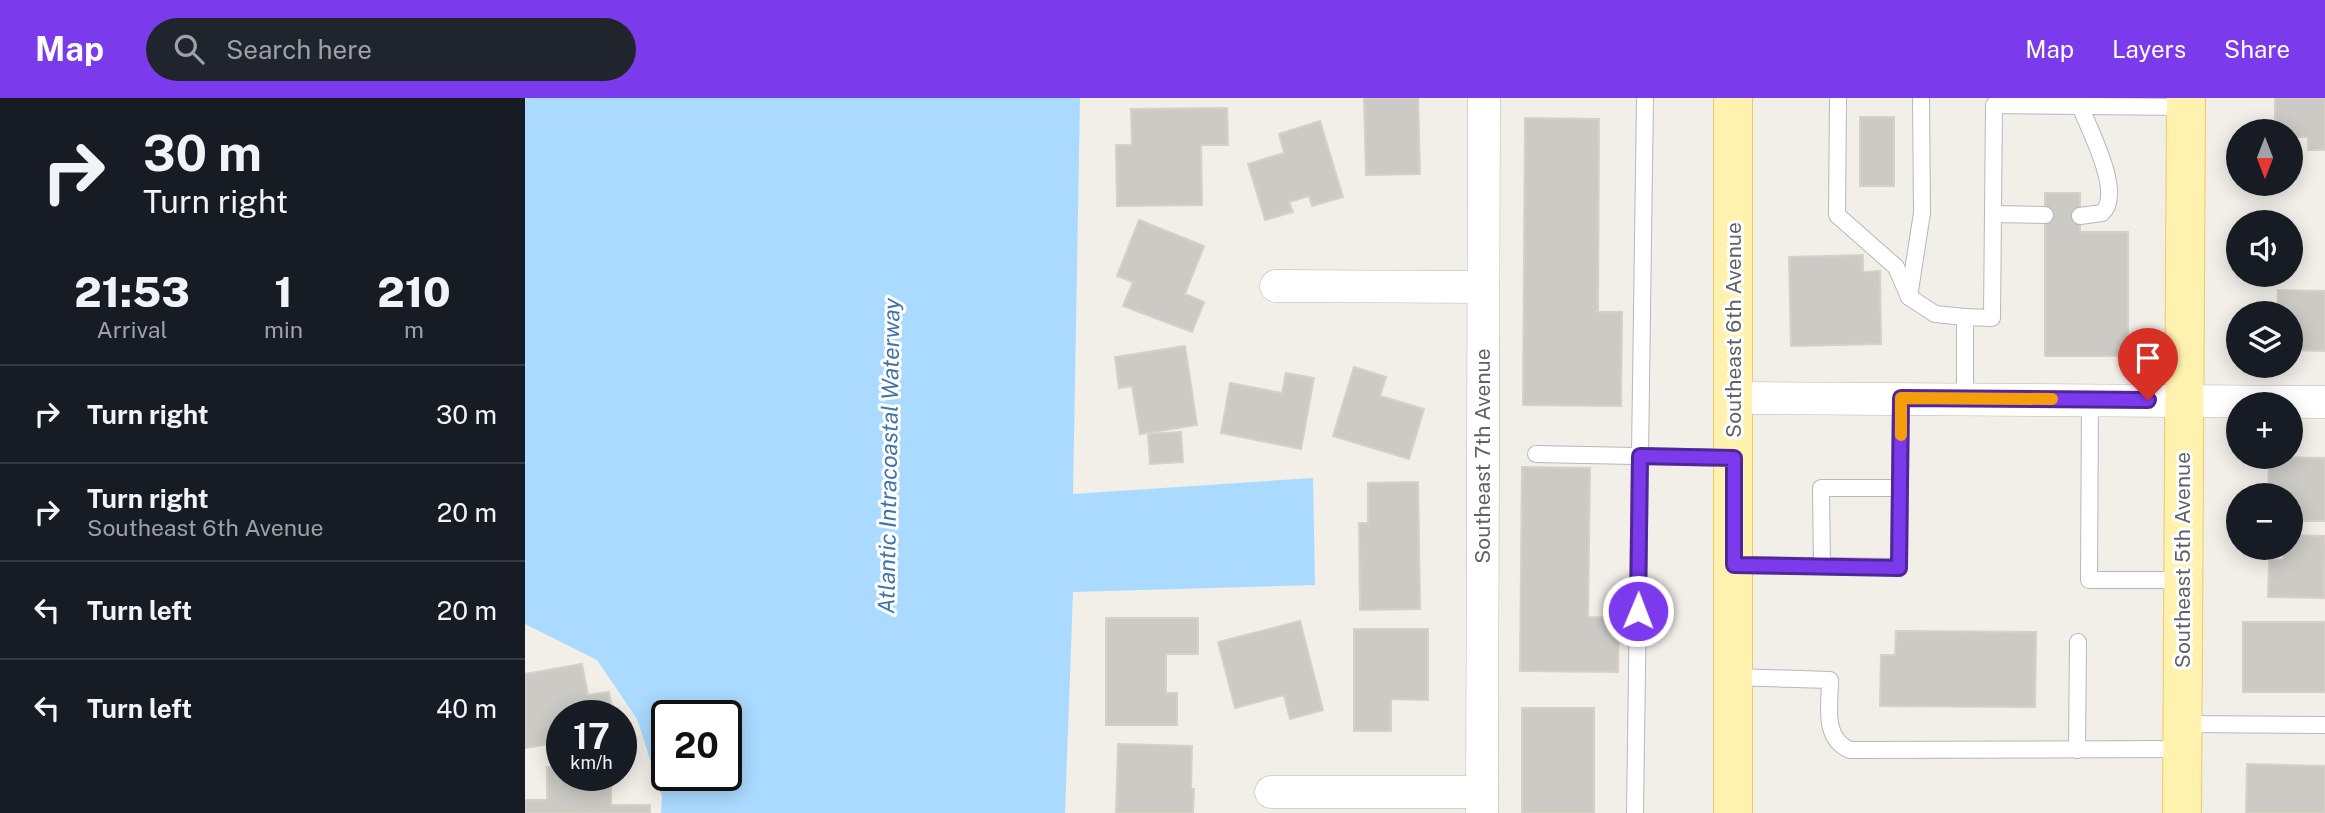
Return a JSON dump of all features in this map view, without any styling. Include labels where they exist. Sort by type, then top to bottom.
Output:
[{"type":"main road","name":"Southeast 6th Avenue","points":[[1733,98],[1734,813]]},
{"type":"main road","name":"Southeast 5th Avenue","points":[[2182,813],[2186,102]]},
{"type":"street","name":"Southeast 7th Avenue","points":[[1482,803],[1484,98]]},
{"type":"street","points":[[1276,286],[1483,287]]},
{"type":"street","points":[[1734,398],[2325,402]]},
{"type":"street","points":[[1271,792],[1482,803]]},
{"type":"lane","points":[[1635,813],[1645,98]]},
{"type":"lane","points":[[1839,98],[1837,215],[1896,267],[1909,297],[1935,314],[1992,318],[1994,105],[2080,106],[2186,102]]},
{"type":"lane","points":[[1909,297],[1922,213],[1921,98]]},
{"type":"lane","points":[[2080,106],[2107,173],[2110,200],[2102,213],[2080,216]]},
{"type":"lane","points":[[1993,214],[2045,215]]},
{"type":"lane","points":[[1965,317],[1965,398]]},
{"type":"lane","points":[[1734,565],[1899,568],[1901,398]]},
{"type":"lane","points":[[2090,399],[2089,580],[2183,580]]},
{"type":"lane","points":[[1536,454],[1734,458]]},
{"type":"lane","points":[[1822,566],[1821,488],[1900,488]]},
{"type":"lane","points":[[2077,750],[2078,642]]},
{"type":"lane","points":[[1734,677],[1830,680],[1831,732],[1842,746],[1850,750],[2077,750],[2182,737],[2325,725]]},
{"type":"water","name":"Atlantic Intracoastal Waterway","points":[[525,98],[1080,98],[1073,494],[1313,478],[1315,585],[1073,592],[1065,813],[661,813],[660,791],[742,791],[742,700],[651,700],[651,762],[637,719],[637,700],[624,700],[597,660],[525,624]]},
{"type":"building","points":[[1364,98],[1418,98],[1420,174],[1366,175]]},
{"type":"building","points":[[2275,98],[2325,98],[2325,150],[2308,150],[2308,137],[2303,137],[2303,119],[2275,119]]},
{"type":"building","points":[[1227,108],[1228,145],[1201,145],[1202,205],[1117,206],[1116,145],[1132,145],[1131,109]]},
{"type":"building","points":[[1860,117],[1894,117],[1894,186],[1860,186]]},
{"type":"building","points":[[1525,118],[1599,119],[1598,312],[1622,312],[1621,406],[1523,405]]},
{"type":"building","points":[[1320,121],[1343,197],[1312,206],[1309,196],[1289,202],[1293,212],[1265,220],[1248,164],[1284,153],[1279,134]]},
{"type":"building","points":[[2045,193],[2080,193],[2080,232],[2128,232],[2128,356],[2045,356]]},
{"type":"building","points":[[1139,220],[1204,246],[1185,294],[1204,302],[1192,332],[1123,306],[1133,282],[1117,276]]},
{"type":"building","points":[[1863,255],[1863,272],[1880,271],[1881,344],[1791,346],[1789,257]]},
{"type":"building","points":[[2278,290],[2325,291],[2325,351],[2303,350],[2303,301],[2278,301]]},
{"type":"building","points":[[1185,346],[1197,425],[1140,434],[1132,386],[1119,388],[1115,357]]},
{"type":"building","points":[[1354,367],[1386,377],[1380,396],[1424,409],[1409,459],[1333,436]]},
{"type":"building","points":[[1286,373],[1314,378],[1301,449],[1221,433],[1230,383],[1282,393]]},
{"type":"building","points":[[1181,432],[1183,462],[1150,464],[1148,434]]},
{"type":"building","points":[[2303,458],[2325,458],[2325,521],[2303,521],[2303,483],[2268,483],[2269,469],[2303,469]]},
{"type":"building","points":[[1522,467],[1590,468],[1588,617],[1619,618],[1618,672],[1520,671]]},
{"type":"building","points":[[1418,482],[1420,609],[1360,610],[1359,523],[1368,523],[1368,483]]},
{"type":"building","points":[[2303,535],[2325,536],[2324,598],[2268,597],[2269,560],[2303,560]]},
{"type":"building","points":[[1106,618],[1198,618],[1198,654],[1166,654],[1166,693],[1177,693],[1177,725],[1106,725]]},
{"type":"building","points":[[1300,621],[1323,710],[1290,719],[1284,695],[1235,708],[1218,642]]},
{"type":"building","points":[[2243,622],[2325,622],[2325,692],[2243,692]]},
{"type":"building","points":[[1354,629],[1428,629],[1428,700],[1391,699],[1391,731],[1354,731]]},
{"type":"building","points":[[1896,631],[2036,632],[2035,707],[1880,706],[1881,655],[1895,655]]},
{"type":"building","points":[[582,664],[588,695],[609,692],[610,700],[546,700],[546,745],[525,748],[525,674]]},
{"type":"building","points":[[1522,708],[1594,708],[1594,813],[1522,813]]},
{"type":"building","points":[[1118,744],[1192,746],[1193,813],[1116,813]]},
{"type":"building","points":[[2247,764],[2325,766],[2325,813],[2246,813]]},
{"type":"building","points":[[547,791],[611,791],[611,805],[650,805],[650,813],[525,813],[525,800],[547,800]]},
{"type":"slow traffic","points":[[1901,435],[1901,398],[2052,399]]},
{"type":"route","points":[[1638,611],[1640,456],[1734,458],[1734,565],[1899,568],[1901,398],[2148,400]]}]
